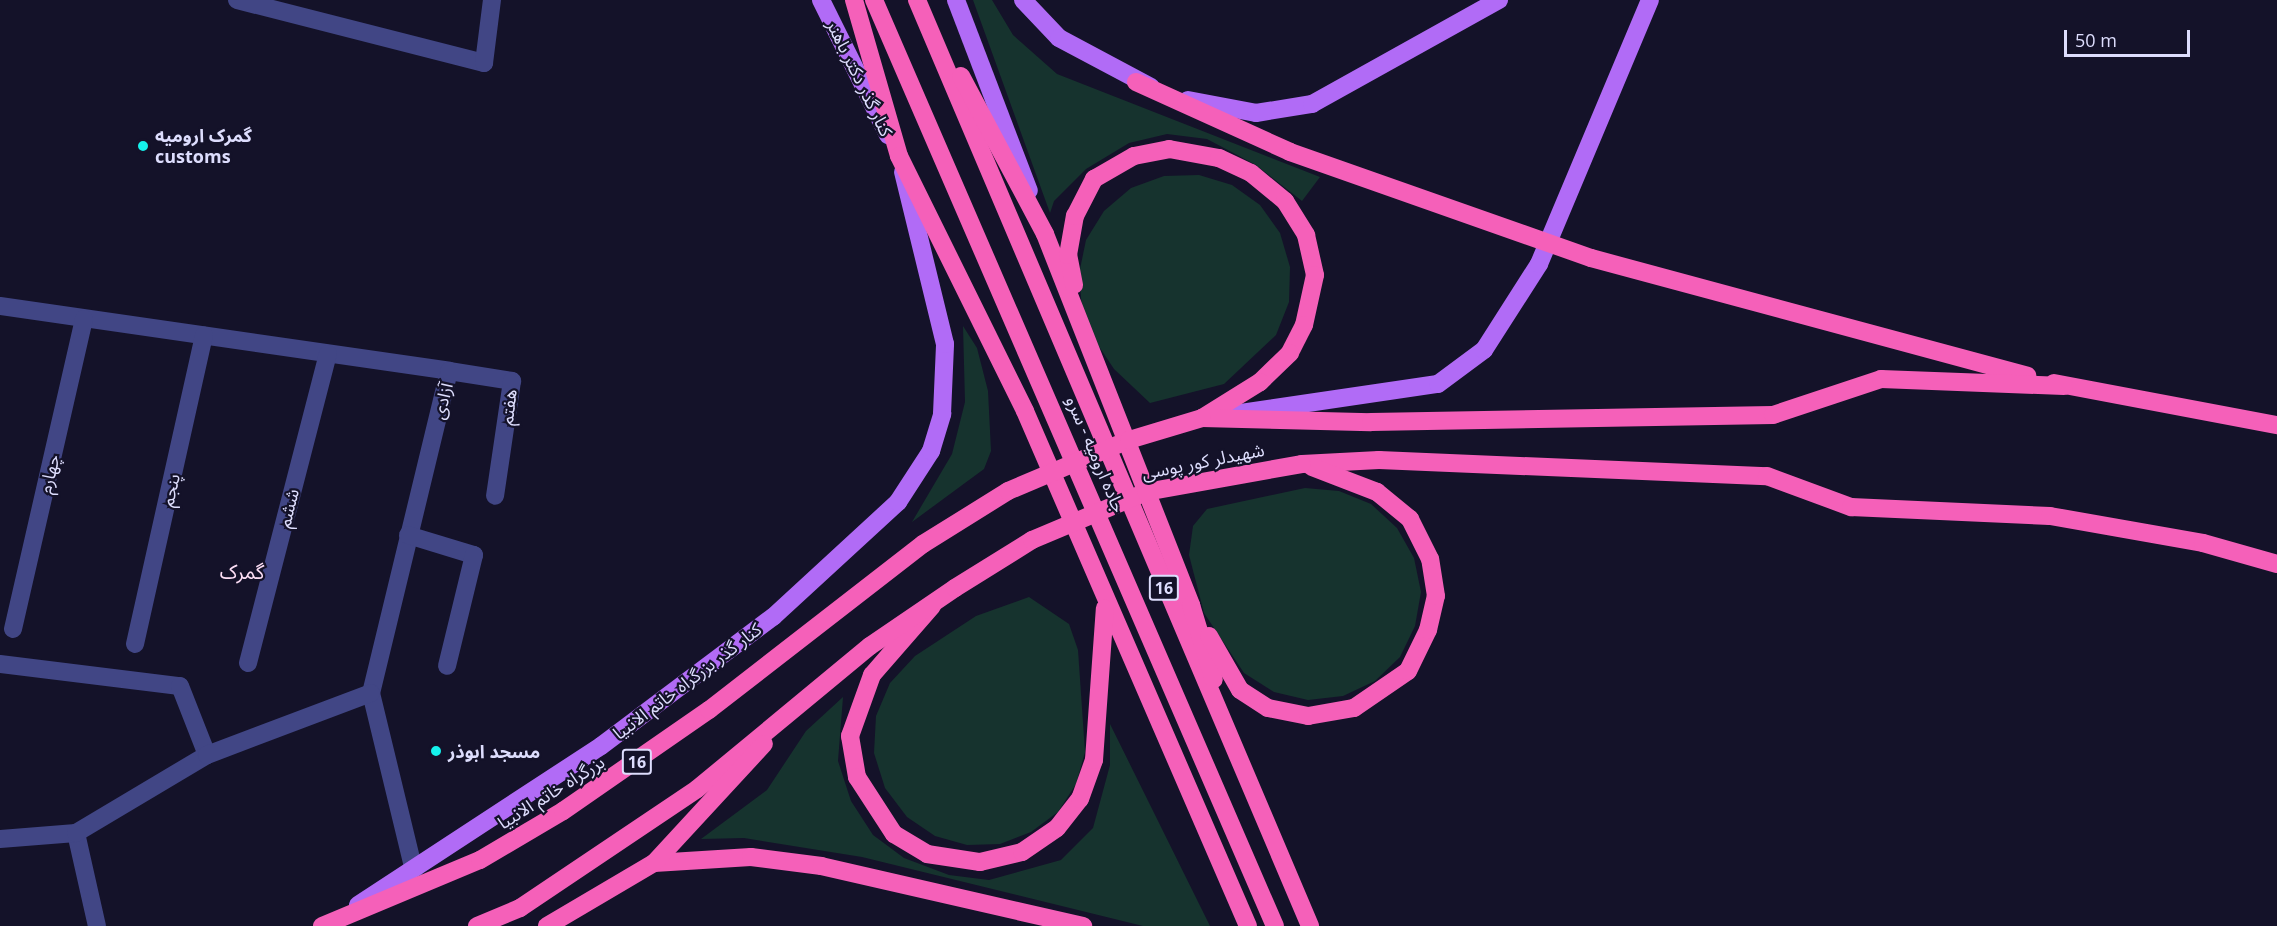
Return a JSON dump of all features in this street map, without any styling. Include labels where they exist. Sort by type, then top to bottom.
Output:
[{"type":"highway","points":[[854,0],[899,156],[1025,411],[1105,603],[1248,926]]},
{"type":"highway","name":"جاده ارومیه - سرو","points":[[874,0],[1275,926]]},
{"type":"highway","points":[[919,0],[1046,234],[1087,348],[1191,605],[1241,767]]},
{"type":"highway","name":"جاده ارومیه - سرو","points":[[919,0],[1310,926]]},
{"type":"highway","points":[[1136,82],[1290,152],[1592,258],[2064,386],[2234,413],[2277,425]]},
{"type":"highway","points":[[1087,348],[1068,255],[1075,216],[1094,179],[1134,156],[1169,149],[1219,158],[1251,173],[1285,201],[1306,235],[1316,275],[1312,298],[1290,353],[1260,382],[1202,418]]},
{"type":"highway","points":[[1202,418],[1371,422],[1773,415],[1881,380],[2064,386]]},
{"type":"highway","name":"شهیدلر کور پوسی","points":[[923,544],[1008,491],[1129,440],[1202,418]]},
{"type":"highway","name":"شهیدلر کور پوسی","points":[[932,606],[955,588],[1032,540],[1146,492],[1302,464],[1379,460],[1767,476],[1851,507],[2050,516],[2203,543],[2277,564]]},
{"type":"highway","points":[[1191,605],[1240,690],[1268,708],[1308,716],[1354,708],[1408,671],[1428,630],[1436,596],[1430,559],[1410,519],[1377,492],[1302,464]]},
{"type":"highway","name":"بزرگراه خاتم الانبیا","points":[[326,924],[480,860],[563,811],[709,710],[923,544]]},
{"type":"highway","points":[[932,606],[872,675],[850,736],[856,777],[894,834],[927,854],[980,862],[1022,852],[1057,828],[1080,800],[1094,760],[1105,603]]},
{"type":"highway","points":[[477,926],[520,908],[697,789],[870,646],[932,606]]},
{"type":"highway","points":[[547,926],[654,863],[719,798],[794,708]]},
{"type":"highway","points":[[654,863],[751,857],[820,866],[1083,926]]},
{"type":"main road","name":"کنار گذر دکتر باهنر","points":[[773,617],[898,502],[931,451],[942,414],[945,344],[899,156],[821,0]]},
{"type":"main road","points":[[956,0],[1046,234]]},
{"type":"main road","points":[[1023,0],[1059,38],[1136,82],[1203,105],[1256,113],[1312,104],[1499,0]]},
{"type":"main road","points":[[1202,418],[1438,384],[1484,350],[1539,264],[1650,0]]},
{"type":"main road","name":"کنار گذر بزرگراه خاتم الانبیا","points":[[326,924],[414,871],[601,746],[773,617]]},
{"type":"street","points":[[237,0],[484,63],[492,0]]},
{"type":"street","name":"آزادی","points":[[0,306],[449,372],[371,693],[414,871]]},
{"type":"street","name":"چهارم","points":[[13,629],[84,320]]},
{"type":"street","name":"پنجم","points":[[135,645],[204,336]]},
{"type":"street","name":"ششم","points":[[248,663],[328,354]]},
{"type":"street","name":"هفتم","points":[[449,372],[512,381],[495,496]]},
{"type":"street","points":[[408,536],[474,555],[447,666]]},
{"type":"street","points":[[0,664],[180,686],[207,755]]},
{"type":"street","points":[[0,839],[76,833],[207,755],[371,693]]},
{"type":"street","points":[[76,833],[97,926]]},
{"type":"green space","points":[[973,0],[992,0],[1013,35],[1057,74],[1320,177],[1302,201],[1256,165],[1207,139],[1167,134],[1129,143],[1086,169],[1054,201],[1050,213]]},
{"type":"green space","points":[[1199,175],[1232,185],[1260,205],[1280,233],[1290,267],[1289,302],[1276,335],[1224,384],[1150,403],[1114,369],[1098,345],[1082,308],[1079,274],[1086,240],[1104,211],[1131,188],[1164,176]]},
{"type":"green space","points":[[963,326],[977,348],[988,391],[991,451],[984,469],[912,522],[952,454],[965,402]]},
{"type":"green space","points":[[1305,488],[1339,491],[1371,504],[1397,528],[1414,558],[1421,592],[1415,626],[1400,657],[1375,681],[1343,696],[1308,700],[1274,692],[1244,673],[1204,613],[1189,555],[1193,526],[1207,509]]},
{"type":"green space","points":[[1029,597],[1069,624],[1078,650],[1085,752],[1076,784],[1058,812],[1031,832],[1000,844],[967,845],[935,836],[907,817],[885,788],[874,753],[876,716],[890,683],[915,656],[976,616]]},
{"type":"green space","points":[[843,697],[838,761],[851,801],[873,835],[904,858],[949,875],[989,880],[1061,860],[1093,828],[1110,765],[1110,724],[1210,926],[1143,926],[862,857],[744,838],[701,839],[767,790],[806,731]]},
{"type":"place","name":"گمرک ارومیه customs","points":[[143,146]]},
{"type":"place","name":"مسجد ابوذر","points":[[436,751]]},
{"type":"district","name":"گمرک","points":[[242,571]]}]
